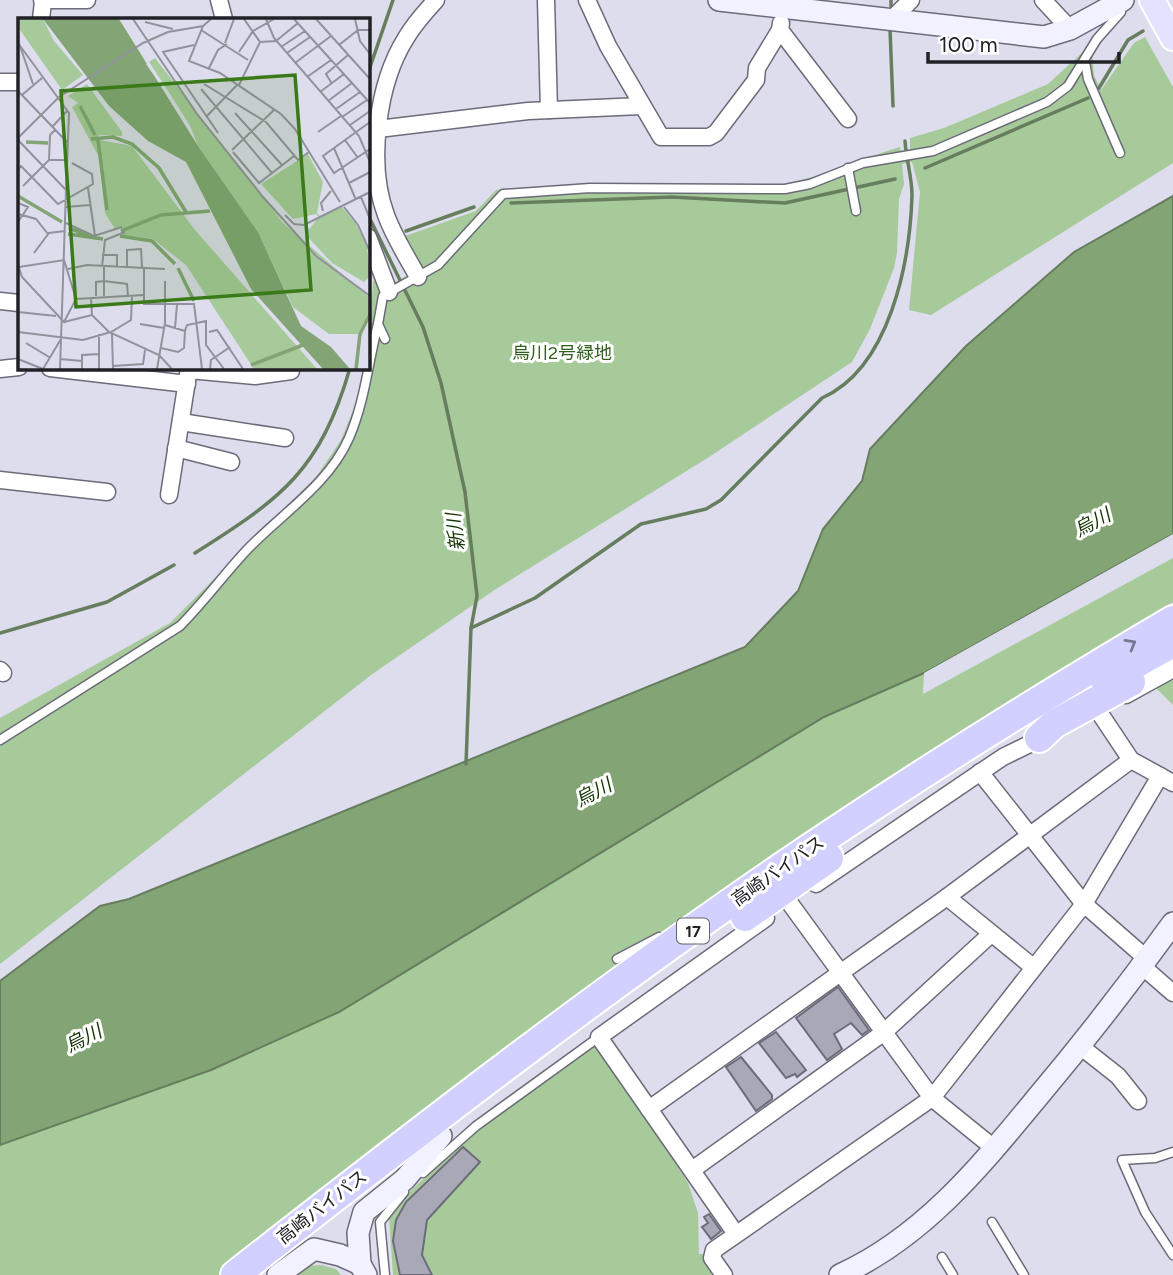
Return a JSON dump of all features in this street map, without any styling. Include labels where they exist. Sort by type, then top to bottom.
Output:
[{"type":"highway","name":"高崎バイパス","points":[[235,1275],[690,926],[909,782],[1173,620]]},
{"type":"highway","name":"高崎バイパス","points":[[262,1275],[584,1029],[905,804],[1004,740],[1173,643]]},
{"type":"highway","points":[[1039,738],[1054,724],[1173,657]]},
{"type":"main road","points":[[1152,1],[1173,38]]},
{"type":"street","points":[[43,1],[87,0]]},
{"type":"street","points":[[219,0],[224,18]]},
{"type":"street","points":[[416,278],[393,233],[372,180],[378,129],[388,84],[400,48],[436,0]]},
{"type":"street","points":[[546,0],[549,110]]},
{"type":"street","points":[[587,0],[661,137],[709,137],[737,107],[756,80],[757,68],[794,5]]},
{"type":"street","points":[[719,0],[794,5],[1044,37],[1070,29],[1121,1]]},
{"type":"street","points":[[893,18],[911,0]]},
{"type":"street","points":[[1043,0],[1070,29]]},
{"type":"street","points":[[780,30],[848,119]]},
{"type":"street","points":[[0,82],[18,82]]},
{"type":"street","points":[[378,129],[549,110],[642,106]]},
{"type":"street","points":[[369,239],[392,290]]},
{"type":"street","points":[[0,301],[18,303]]},
{"type":"street","points":[[0,369],[18,367]]},
{"type":"street","points":[[73,369],[255,376],[291,369]]},
{"type":"street","points":[[169,495],[188,374]]},
{"type":"street","points":[[181,422],[285,438]]},
{"type":"street","points":[[176,448],[231,462]]},
{"type":"street","points":[[0,480],[107,492]]},
{"type":"street","points":[[736,1234],[599,1037],[789,902],[980,772],[1039,738],[1061,732],[1099,712],[1173,669]]},
{"type":"street","points":[[724,1275],[711,1254],[932,1098],[1084,904],[1167,780],[1131,760],[1099,712]]},
{"type":"street","points":[[649,1109],[1029,838],[1131,760]]},
{"type":"street","points":[[980,772],[1029,838],[1084,904],[1173,993]]},
{"type":"street","points":[[947,897],[1033,967]]},
{"type":"street","points":[[789,902],[932,1098],[995,1149]]},
{"type":"street","points":[[840,1275],[880,1254],[968,1182],[1080,1046],[1173,923]]},
{"type":"street","points":[[692,1170],[883,1033],[991,934]]},
{"type":"street","points":[[1080,1046],[1118,1076],[1138,1101]]},
{"type":"street","points":[[363,1270],[358,1233],[364,1212],[404,1179],[441,1136]]},
{"type":"street","points":[[278,1275],[314,1250],[340,1255],[363,1270]]},
{"type":"lane","points":[[0,740],[180,626],[204,602],[245,552],[319,481],[348,441],[366,389],[379,305],[392,290],[416,278],[449,255],[503,194],[590,188],[785,189],[810,184],[848,168],[933,151],[1047,102],[1068,86],[1097,39],[1121,12],[1121,1]]},
{"type":"lane","points":[[1085,61],[1088,79],[1120,153]]},
{"type":"lane","points":[[848,168],[856,211]]},
{"type":"lane","points":[[378,324],[385,339]]},
{"type":"lane","points":[[617,959],[666,934]]},
{"type":"lane","points":[[385,1275],[380,1222],[394,1202],[447,1148],[599,1037]]},
{"type":"lane","points":[[1173,1152],[1155,1158],[1122,1160],[1145,1212],[1173,1255]]},
{"type":"lane","points":[[992,1222],[1024,1275]]},
{"type":"lane","points":[[942,1257],[953,1275]]},
{"type":"green space","name":"烏川2号緑地","points":[[1145,37],[1173,87],[1173,163],[931,315],[909,310],[920,192],[912,162],[902,164],[904,184],[899,199],[894,268],[870,329],[852,362],[709,457],[496,589],[371,675],[0,964],[0,718],[170,623],[316,477],[341,440],[369,369],[373,282],[378,276],[385,287],[419,270],[405,236],[476,211],[496,190],[603,183],[784,184],[812,177],[900,147],[901,151],[910,151],[910,138],[944,128],[1048,84],[1084,51],[1092,52],[1094,75],[1101,90],[1134,43]]},
{"type":"green space","points":[[1173,558],[1173,602],[1129,628],[1063,676],[686,920],[643,943],[681,930],[226,1275],[0,1275],[0,1145],[211,1070],[339,1012],[824,717],[924,673],[923,694]]},
{"type":"green space","points":[[1173,674],[1173,705],[1154,686]]},
{"type":"green space","points":[[594,1045],[602,1048],[688,1183],[698,1213],[699,1254],[705,1254],[718,1275],[393,1275],[389,1217],[396,1205],[463,1141]]},
{"type":"green space","points":[[321,1265],[336,1269],[341,1275],[294,1275],[308,1266]]},
{"type":"water","name":"烏川","points":[[1173,196],[1173,534],[924,673],[824,717],[339,1012],[211,1070],[0,1145],[0,981],[100,906],[129,899],[745,647],[798,591],[823,529],[862,481],[870,449],[966,346],[1074,252]]},
{"type":"pier","points":[[1173,534],[1173,538],[1113,573],[924,677],[924,673]]},
{"type":"building","points":[[838,987],[869,1030],[862,1035],[851,1023],[834,1034],[842,1049],[827,1060],[796,1018]]},
{"type":"building","points":[[776,1032],[806,1070],[797,1077],[795,1074],[786,1078],[759,1043]]},
{"type":"building","points":[[741,1057],[772,1095],[772,1099],[756,1111],[726,1067]]},
{"type":"building","points":[[463,1147],[480,1162],[427,1220],[422,1255],[432,1275],[400,1275],[393,1241],[396,1220],[406,1202]]},
{"type":"building","points":[[709,1214],[721,1231],[711,1239],[702,1227],[708,1223],[704,1217]]},
{"type":"waterway","name":"新川","points":[[369,70],[393,0]]},
{"type":"waterway","points":[[891,0],[891,6]]},
{"type":"waterway","points":[[890,29],[893,106]]},
{"type":"waterway","points":[[1099,88],[1128,40],[1143,31]]},
{"type":"waterway","points":[[925,168],[1088,98]]},
{"type":"waterway","points":[[369,136],[371,122]]},
{"type":"waterway","points":[[471,628],[535,598],[641,524],[706,509],[721,500],[822,398],[845,383],[864,363],[880,338],[892,310],[907,251],[912,195],[905,141]]},
{"type":"waterway","points":[[511,203],[672,197],[785,203],[895,179]]},
{"type":"waterway","points":[[406,231],[474,207]]},
{"type":"waterway","name":"新川","points":[[369,217],[423,327],[441,383],[465,492],[477,596],[471,628],[466,764]]},
{"type":"waterway","points":[[369,265],[371,260]]},
{"type":"waterway","points":[[195,553],[252,515],[294,478],[325,433],[350,369]]},
{"type":"waterway","points":[[0,633],[107,602],[174,565]]}]
